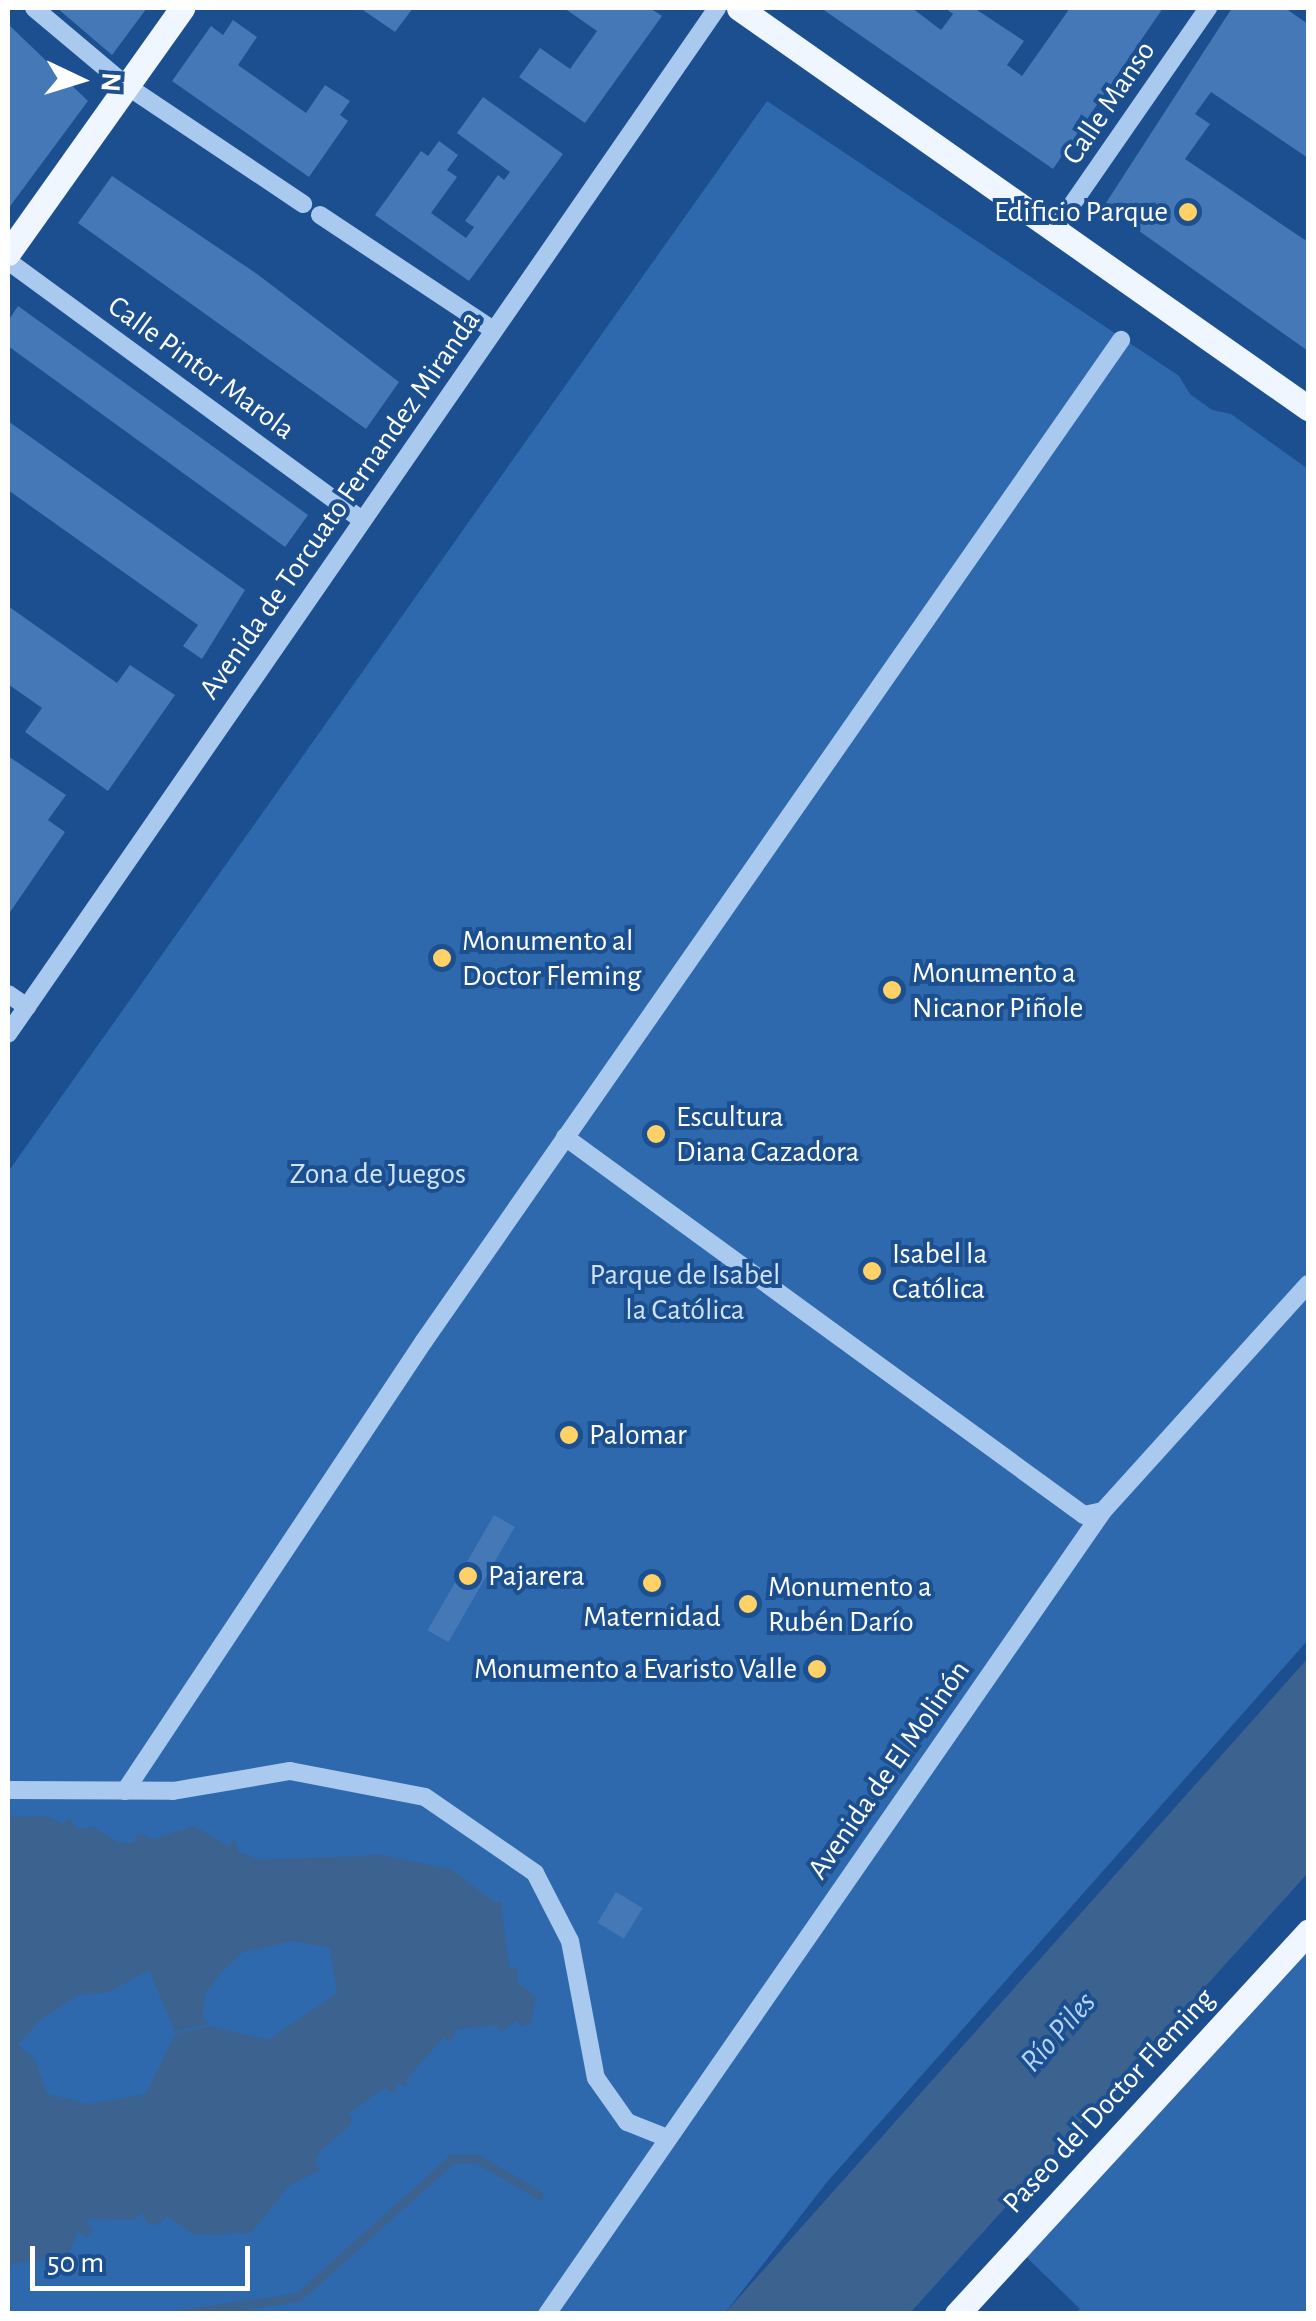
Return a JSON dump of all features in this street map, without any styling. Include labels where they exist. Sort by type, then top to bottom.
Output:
[{"type":"main road","points":[[8,252],[182,8]]},
{"type":"main road","points":[[739,8],[1308,408]]},
{"type":"main road","name":"Paseo del Doctor Fleming","points":[[958,2314],[1308,1932]]},
{"type":"street","points":[[34,8],[127,86],[303,204]]},
{"type":"street","name":"Avenida de Torcuato Fernandez Miranda","points":[[8,1034],[717,8]]},
{"type":"street","name":"Calle Manso","points":[[1055,230],[1208,8]]},
{"type":"street","points":[[320,215],[494,330]]},
{"type":"street","name":"Calle Pintor Marola","points":[[8,261],[362,520]]},
{"type":"street","points":[[125,1791],[565,1137],[1121,340]]},
{"type":"street","points":[[8,994],[26,1007]]},
{"type":"street","points":[[565,1137],[1084,1515],[1103,1511]]},
{"type":"street","name":"Avenida de El Molinón","points":[[547,2314],[1103,1511],[1308,1284]]},
{"type":"street","points":[[8,1790],[173,1790],[290,1771],[425,1797],[535,1873],[570,1941],[596,2078],[627,2122],[667,2138]]},
{"type":"green space","name":"Parque de Isabel la Católica","points":[[767,101],[1179,376],[1190,394],[1212,410],[1231,414],[1308,469],[1308,1640],[827,2182],[725,2313],[8,2313],[8,1172]]},
{"type":"green space","points":[[1308,1932],[1308,2313],[1076,2313],[1080,2309],[1017,2248]]},
{"type":"water","name":"Río Piles","points":[[1308,1658],[1308,1873],[910,2313],[725,2313]]},
{"type":"water","points":[[47,1816],[64,1824],[69,1817],[77,1829],[94,1827],[120,1843],[134,1843],[137,1833],[154,1839],[194,1826],[228,1846],[235,1839],[239,1852],[260,1860],[381,1855],[451,1869],[495,1903],[501,1901],[509,1969],[518,1968],[517,1982],[536,1997],[531,2023],[521,2027],[517,2020],[501,2032],[497,2025],[458,2029],[450,2042],[444,2037],[407,2079],[407,2087],[396,2083],[396,2093],[384,2088],[348,2114],[353,2118],[348,2127],[320,2151],[315,2164],[321,2170],[289,2186],[251,2233],[194,2235],[167,2216],[159,2225],[147,2223],[142,2212],[134,2220],[91,2219],[87,2223],[93,2230],[86,2237],[78,2232],[68,2254],[8,2265],[8,1817]],"holes":[[[292,1941],[330,1948],[337,1993],[268,2040],[210,2026],[175,2034],[146,2094],[90,2104],[47,2094],[35,2059],[18,2045],[39,2021],[79,1995],[109,1992],[149,1970],[175,2032],[208,2024],[202,2016],[205,1994],[243,1952]]]},
{"type":"building","points":[[57,8],[147,8],[112,55]]},
{"type":"building","points":[[360,8],[413,8],[395,32]]},
{"type":"building","points":[[564,8],[650,8],[662,16],[585,123],[519,77],[540,48],[570,69],[597,31]]},
{"type":"building","points":[[821,8],[912,8],[941,30],[953,14],[945,8],[974,8],[1024,41],[1007,65],[1022,76],[1070,8],[1163,8],[1053,169]]},
{"type":"building","points":[[1232,8],[1285,8],[1308,24],[1308,158],[1211,92],[1195,114],[1210,124],[1185,159],[1305,240],[1308,235],[1308,351],[1104,206]]},
{"type":"building","points":[[233,20],[257,37],[238,65],[306,113],[325,85],[350,101],[340,115],[348,121],[309,177],[172,81],[211,26],[223,35]]},
{"type":"building","points":[[8,24],[88,101],[8,209]]},
{"type":"building","points":[[483,97],[563,154],[469,281],[375,215],[421,151],[428,156],[439,141],[458,155],[447,170],[457,177],[431,213],[466,238],[474,227],[465,221],[498,175],[504,180],[510,172],[457,133]]},
{"type":"building","points":[[112,176],[257,274],[399,382],[366,429],[78,223]]},
{"type":"building","points":[[18,306],[308,515],[285,547],[8,346],[8,321]]},
{"type":"building","points":[[8,421],[245,590],[202,659],[183,646],[198,625],[8,490]]},
{"type":"building","points":[[8,606],[117,683],[130,665],[175,695],[108,791],[25,732],[42,708],[8,684]]},
{"type":"building","points":[[8,756],[66,795],[48,820],[65,832],[8,915]]},
{"type":"building","name":"Palomar","points":[[569,1425],[579,1435],[569,1445],[559,1435]]},
{"type":"building","name":"Pajarera","points":[[494,1515],[515,1527],[448,1642],[427,1630]]},
{"type":"building","points":[[616,1892],[643,1908],[624,1939],[597,1923]]},
{"type":"waterway","points":[[180,2314],[298,2297],[452,2159],[476,2158],[539,2195]]},
{"type":"place","name":"Edificio Parque","points":[[1188,212]]},
{"type":"place","name":"Monumento al Doctor Fleming","points":[[442,958]]},
{"type":"place","name":"Monumento a Nicanor Piñole","points":[[892,990]]},
{"type":"place","name":"Escultura Diana Cazadora","points":[[656,1134]]},
{"type":"place","name":"Isabel la Católica","points":[[872,1271]]},
{"type":"place","name":"Palomar","points":[[569,1435]]},
{"type":"place","name":"Pajarera","points":[[468,1576]]},
{"type":"place","name":"Maternidad","points":[[652,1583]]},
{"type":"place","name":"Monumento a Rubén Darío","points":[[748,1604]]},
{"type":"place","name":"Monumento a Evaristo Valle","points":[[817,1669]]},
{"type":"park label","name":"Zona de Juegos","points":[[378,1174]]}]
